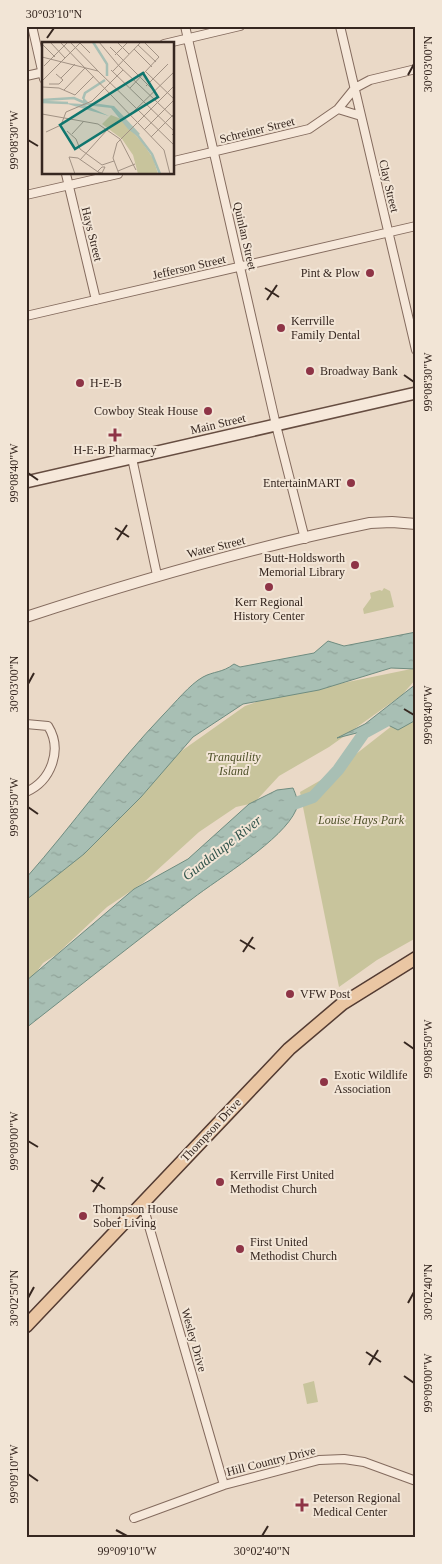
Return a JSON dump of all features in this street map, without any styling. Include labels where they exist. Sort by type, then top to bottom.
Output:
[{"type":"main road","name":"Main Street","points":[[26,482],[416,393]]},
{"type":"main road","name":"Thompson Drive","points":[[26,1326],[260,1078],[305,1035],[354,996],[416,958]]},
{"type":"street","points":[[32,26],[42,70]]},
{"type":"street","name":"Quinlan Street","points":[[186,26],[276,425],[304,539]]},
{"type":"street","points":[[172,42],[240,26]]},
{"type":"street","name":"Clay Street","points":[[340,26],[416,350]]},
{"type":"street","name":"Schreiner Street","points":[[175,161],[309,129],[338,109],[354,88],[370,80],[416,69]]},
{"type":"street","points":[[26,76],[42,74]]},
{"type":"street","points":[[338,109],[361,116]]},
{"type":"street","name":"Hays Street","points":[[66,175],[96,300]]},
{"type":"street","points":[[26,195],[113,175]]},
{"type":"street","name":"Jefferson Street","points":[[26,316],[416,226]]},
{"type":"street","points":[[132,458],[157,575]]},
{"type":"street","name":"Water Street","points":[[26,617],[157,575],[370,523],[416,524]]},
{"type":"street","points":[[26,724],[48,726],[56,749],[54,762],[43,781],[26,792]]},
{"type":"street","name":"Wesley Drive","points":[[142,1202],[224,1485]]},
{"type":"street","name":"Hill Country Drive","points":[[134,1518],[224,1485],[308,1462],[336,1458],[364,1462],[416,1481]]},
{"type":"green space","points":[[384,588],[390,591],[394,607],[364,614],[363,609],[371,598],[370,593],[382,591]]},
{"type":"green space","name":"Tranquility Island","points":[[416,668],[416,679],[402,695],[329,747],[279,776],[254,803],[236,807],[199,832],[143,883],[107,907],[57,954],[43,963],[33,977],[26,979],[26,897],[180,752],[245,706],[265,699]]},
{"type":"green space","name":"Louise Hays Park","points":[[416,707],[416,938],[377,960],[339,987],[300,792],[328,776]]},
{"type":"green space","points":[[314,1381],[318,1402],[307,1404],[303,1384]]},
{"type":"water","points":[[416,632],[416,669],[391,668],[319,690],[243,704],[193,737],[141,797],[84,854],[26,900],[26,878],[128,754],[182,694],[198,680],[234,664],[240,667],[314,653],[328,641],[344,646]]},
{"type":"water","points":[[416,684],[416,720],[398,730],[388,725],[337,738],[365,724]]},
{"type":"water","points":[[293,788],[297,807],[289,822],[278,834],[26,1028],[26,981],[134,889],[188,859],[249,804],[277,790]]},
{"type":"waterway","name":"Guadalupe River","points":[[282,808],[313,797],[338,770],[364,733],[386,721]]},
{"type":"place","name":"Pint & Plow","points":[[370,273]]},
{"type":"place","name":"Kerrville Family Dental","points":[[281,328]]},
{"type":"place","name":"Broadway Bank","points":[[310,371]]},
{"type":"place","name":"H-E-B","points":[[80,383]]},
{"type":"place","name":"Cowboy Steak House","points":[[208,411]]},
{"type":"place","name":"H-E-B Pharmacy","points":[[115,435]]},
{"type":"place","name":"EntertainMART","points":[[351,483]]},
{"type":"place","name":"Butt-Holdsworth Memorial Library","points":[[355,565]]},
{"type":"place","name":"Kerr Regional History Center","points":[[269,587]]},
{"type":"place","name":"VFW Post","points":[[290,994]]},
{"type":"place","name":"Exotic Wildlife Association","points":[[324,1082]]},
{"type":"place","name":"Kerrville First United Methodist Church","points":[[220,1182]]},
{"type":"place","name":"Thompson House Sober Living","points":[[83,1216]]},
{"type":"place","name":"First United Methodist Church","points":[[240,1249]]},
{"type":"place","name":"Peterson Regional Medical Center","points":[[302,1505]]}]
